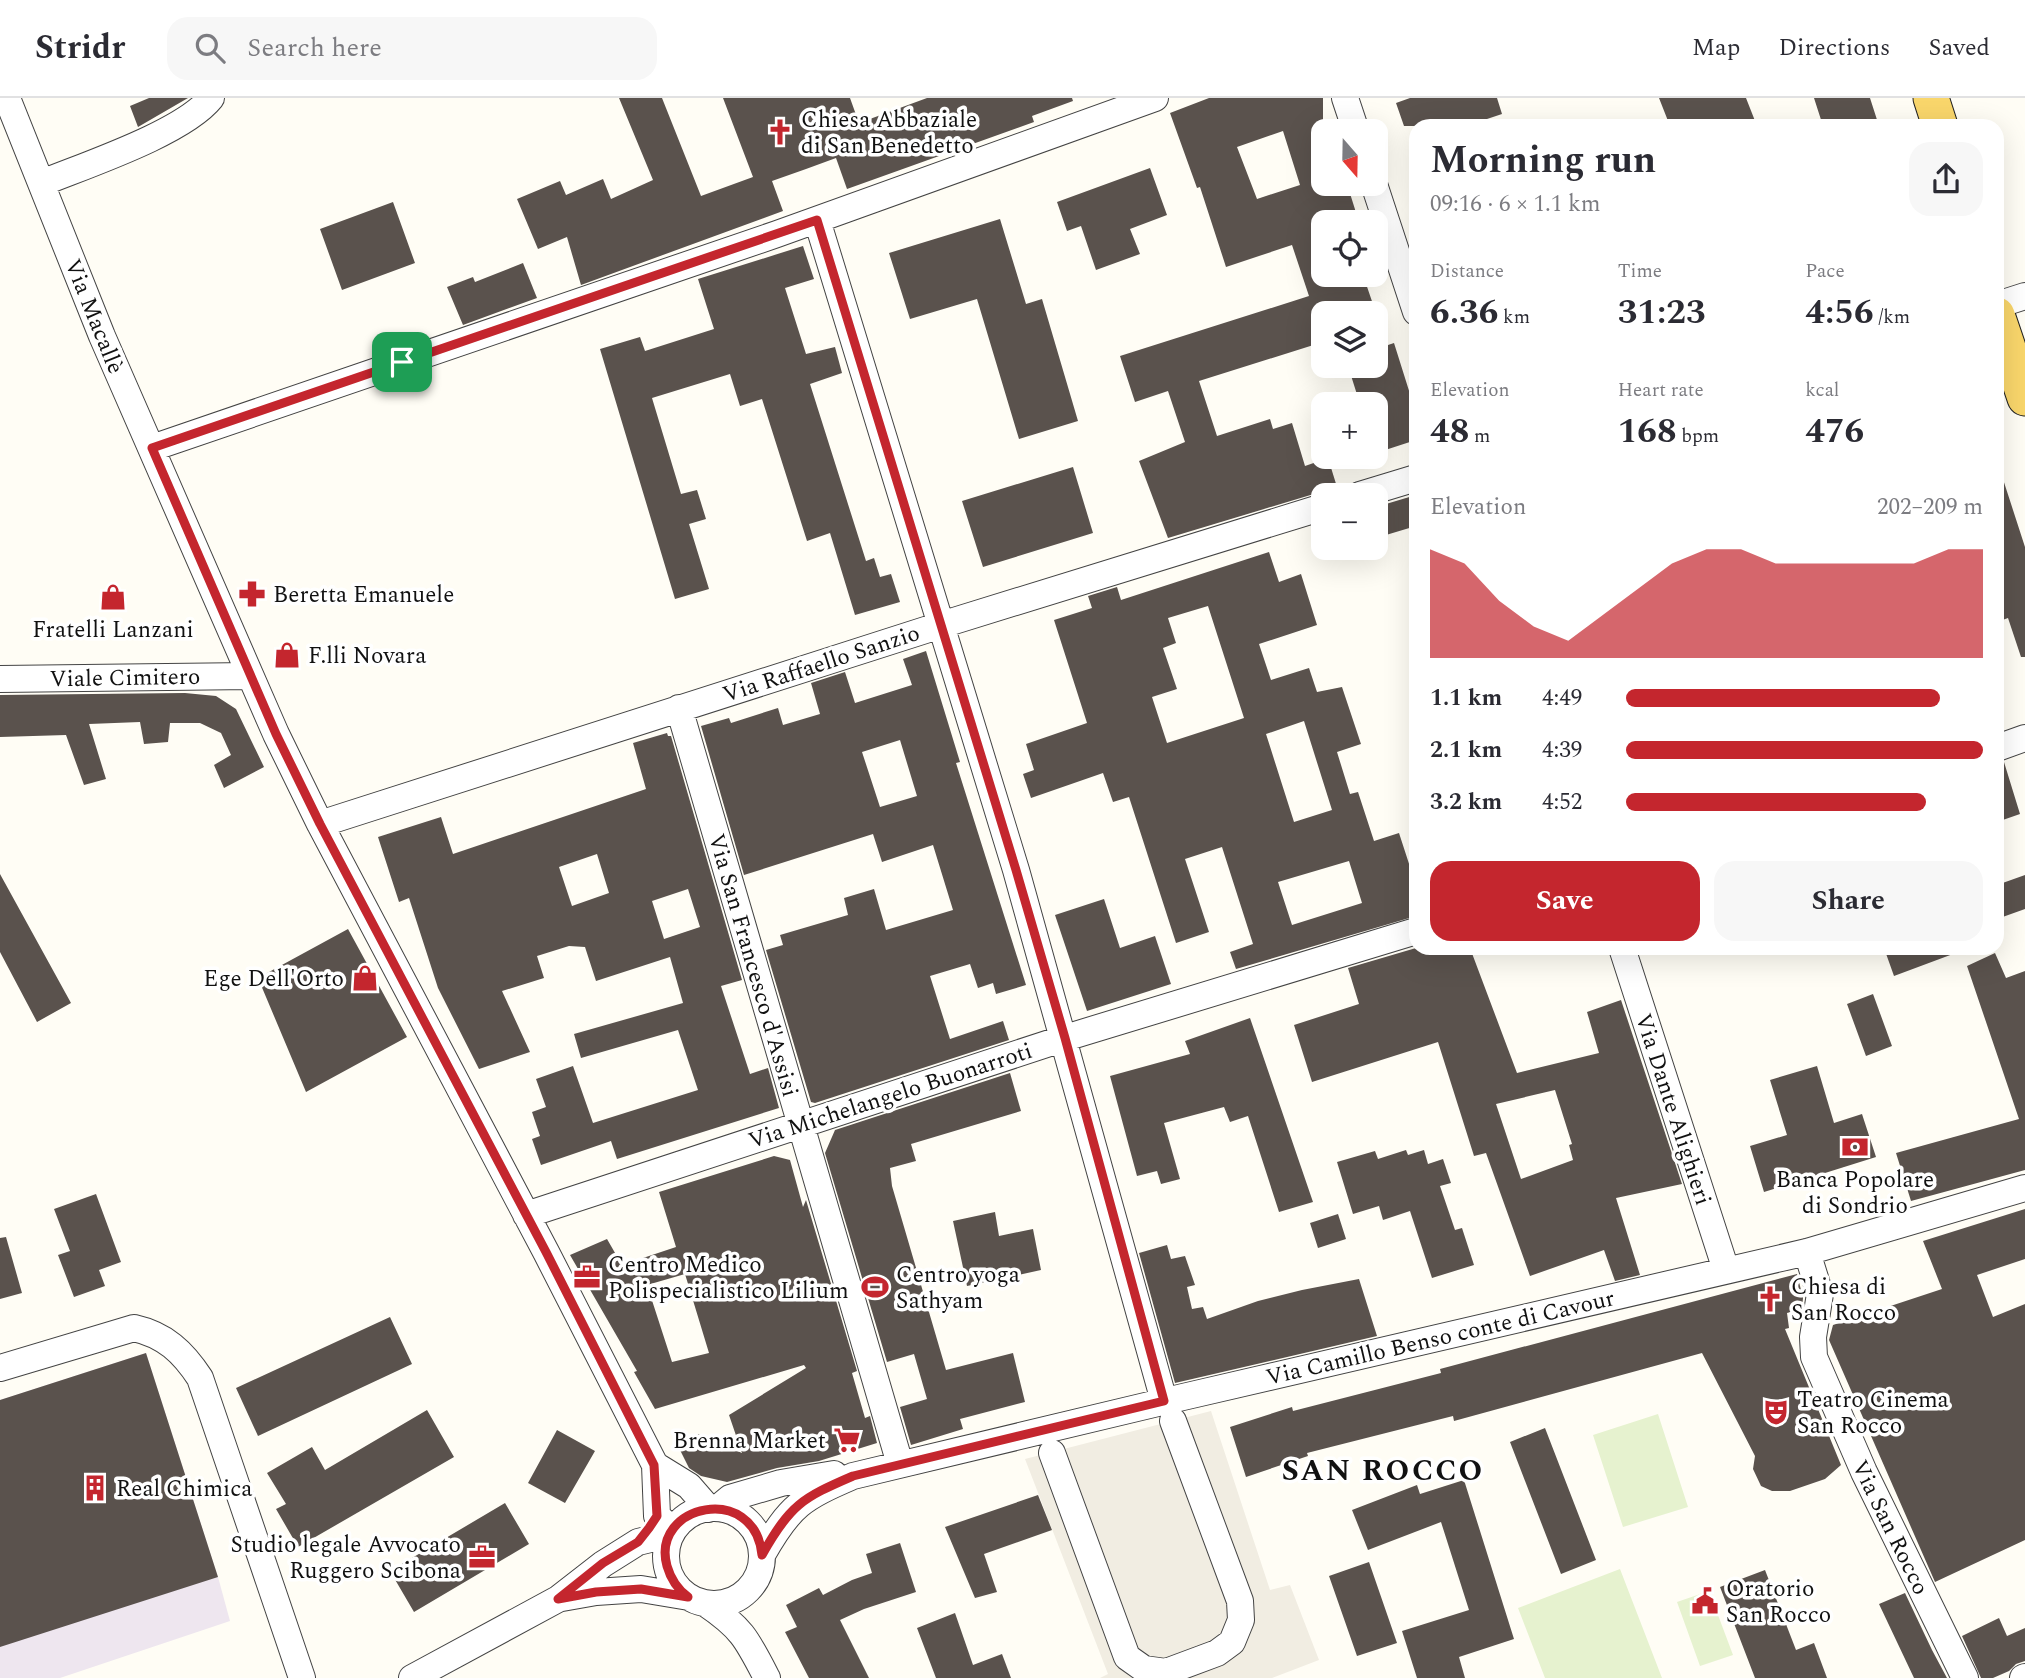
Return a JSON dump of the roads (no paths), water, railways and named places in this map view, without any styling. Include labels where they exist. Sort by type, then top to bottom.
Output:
[{"type":"main road","points":[[1931,98],[1938,119]]},
{"type":"main road","points":[[2004,336],[2025,398]]},
{"type":"street","name":"Via Macallè","points":[[7,98],[102,336],[250,676],[320,824],[654,1465]]},
{"type":"street","points":[[41,183],[172,128],[203,109],[211,98]]},
{"type":"street","points":[[152,448],[817,220],[1154,98]]},
{"type":"street","points":[[1345,98],[1352,119]]},
{"type":"street","points":[[1378,196],[1409,291]]},
{"type":"street","points":[[817,220],[1016,870],[1168,1411],[1240,1601],[1241,1620],[1232,1642],[1217,1653],[1166,1672],[1144,1669],[1126,1657],[1052,1453]]},
{"type":"street","points":[[2004,302],[2025,296]]},
{"type":"street","points":[[1388,486],[1409,480]]},
{"type":"street","name":"Via Raffaello Sanzio","points":[[320,824],[941,625],[1311,511]]},
{"type":"street","name":"Viale Cimitero","points":[[0,679],[250,676]]},
{"type":"street","name":"Via San Francesco d'Assisi","points":[[679,708],[900,1464]]},
{"type":"street","points":[[2004,746],[2025,738]]},
{"type":"street","name":"Via Michelangelo Buonarroti","points":[[526,1215],[1065,1038],[1409,933]]},
{"type":"street","name":"Via Dante Alighieri","points":[[1624,955],[1726,1270]]},
{"type":"street","name":"Via Camillo Benso conte di Cavour","points":[[762,1555],[790,1512],[810,1495],[853,1476],[900,1464],[1168,1411],[1807,1252],[2025,1188]]},
{"type":"street","name":"Via San Rocco","points":[[1807,1252],[1820,1294],[1813,1337],[1814,1357],[1864,1472],[1965,1678]]},
{"type":"street","points":[[0,1368],[134,1328],[152,1332],[170,1342],[189,1361],[200,1378],[302,1678]]},
{"type":"street","points":[[654,1465],[689,1486],[713,1508],[737,1514],[750,1524],[759,1538],[762,1555],[759,1574],[747,1609],[747,1638]]},
{"type":"street","points":[[654,1465],[667,1527],[668,1568],[676,1586],[728,1619],[747,1638],[767,1678]]},
{"type":"street","name":"Via Camillo Benso conte di Cavour","points":[[713,1508],[730,1498],[781,1483],[830,1474],[853,1476]]},
{"type":"street","points":[[412,1678],[558,1599],[603,1563],[638,1542],[684,1518],[713,1508]]},
{"type":"street","points":[[558,1599],[596,1592],[641,1589],[714,1605],[732,1601],[755,1582]]},
{"type":"place","name":"Chiesa Abbaziale di San Benedetto","points":[[780,132]]},
{"type":"place","name":"Beretta Emanuele","points":[[252,594]]},
{"type":"place","name":"Fratelli Lanzani","points":[[113,597]]},
{"type":"place","name":"F.lli Novara","points":[[287,655]]},
{"type":"place","name":"Ege Dell'Orto","points":[[365,978]]},
{"type":"place","name":"Banca Popolare di Sondrio","points":[[1855,1147]]},
{"type":"place","name":"Centro Medico Polispecialistico Lilium","points":[[587,1277]]},
{"type":"place","name":"Centro yoga Sathyam","points":[[875,1287]]},
{"type":"place","name":"Chiesa di San Rocco","points":[[1770,1299]]},
{"type":"place","name":"Teatro Cinema San Rocco","points":[[1776,1412]]},
{"type":"place","name":"Brenna Market","points":[[847,1440]]},
{"type":"place","name":"Real Chimica","points":[[95,1488]]},
{"type":"place","name":"Studio legale Avvocato Ruggero Scibona","points":[[482,1557]]},
{"type":"place","name":"Oratorio San Rocco","points":[[1705,1601]]},
{"type":"district","name":"SAN ROCCO","points":[[1383,1470]]}]
